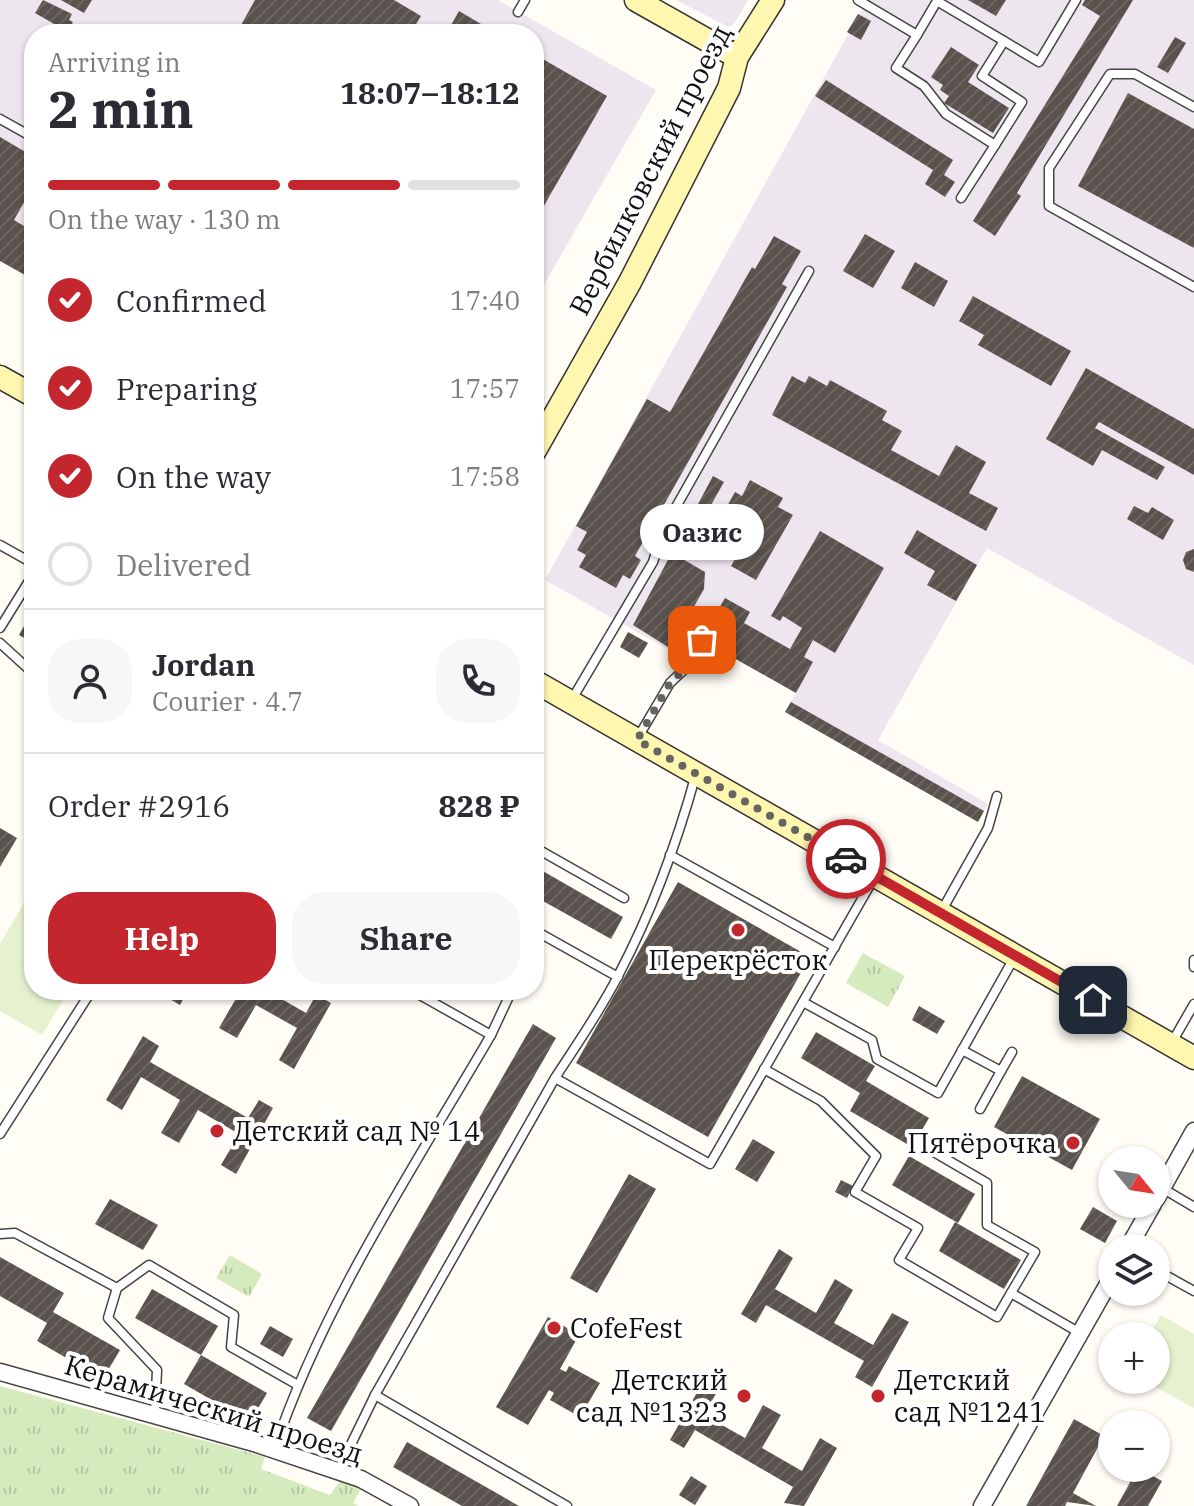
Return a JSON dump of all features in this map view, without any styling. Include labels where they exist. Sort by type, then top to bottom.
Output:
[{"type":"street","points":[[636,0],[737,57]]},
{"type":"street","name":"Вербилковский проезд","points":[[544,434],[630,282],[712,122],[729,88],[737,57],[773,0]]},
{"type":"street","points":[[0,377],[24,390]]},
{"type":"street","points":[[544,687],[1194,1058]]},
{"type":"street","points":[[1170,1174],[1194,1131]]},
{"type":"street","points":[[982,1506],[1098,1302]]},
{"type":"street","name":"Керамический проезд","points":[[0,1372],[338,1471],[410,1506]]},
{"type":"lane","points":[[518,12],[525,0]]},
{"type":"lane","points":[[858,0],[917,35]]},
{"type":"lane","points":[[995,145],[946,114],[924,86],[896,68],[937,1],[1039,62],[1076,0]]},
{"type":"lane","points":[[961,198],[1022,102],[982,76],[1004,41]]},
{"type":"lane","points":[[1194,107],[1135,74],[1110,74],[1049,168],[1049,206],[1194,287]]},
{"type":"lane","points":[[0,119],[24,132]]},
{"type":"lane","points":[[571,702],[653,562],[663,530],[809,271]]},
{"type":"lane","points":[[0,545],[24,558]]},
{"type":"lane","points":[[0,628],[24,589]]},
{"type":"lane","points":[[637,740],[670,683],[693,661],[702,640],[705,614]]},
{"type":"lane","points":[[0,643],[24,665]]},
{"type":"lane","points":[[338,1471],[375,1395],[555,1078],[618,977],[670,855],[696,773]]},
{"type":"lane","points":[[940,913],[988,828],[997,796]]},
{"type":"lane","points":[[544,853],[624,898]]},
{"type":"lane","points":[[670,855],[835,947]]},
{"type":"lane","points":[[555,1078],[710,1164],[875,876]]},
{"type":"lane","points":[[544,935],[618,977]]},
{"type":"lane","points":[[803,1002],[872,1040],[877,1059],[938,1093],[1016,956]]},
{"type":"lane","points":[[1194,960],[1194,967]]},
{"type":"lane","points":[[0,1134],[86,1000]]},
{"type":"lane","points":[[429,1000],[491,1035]]},
{"type":"lane","points":[[274,1451],[296,1384],[342,1293],[491,1035],[507,1000]]},
{"type":"lane","points":[[1171,1044],[1194,1004]]},
{"type":"lane","points":[[962,1050],[1001,1071]]},
{"type":"lane","points":[[980,1109],[1012,1052]]},
{"type":"lane","points":[[764,1069],[821,1101],[876,1156],[855,1192],[918,1228],[899,1260],[997,1317],[1035,1252],[987,1225],[987,1183],[927,1148]]},
{"type":"lane","points":[[1170,1198],[1194,1207]]},
{"type":"lane","points":[[0,1234],[15,1233],[117,1288]]},
{"type":"lane","points":[[155,1415],[157,1370],[108,1318],[117,1288],[149,1265],[234,1315],[231,1347],[296,1384]]},
{"type":"lane","points":[[1170,1278],[1194,1291]]},
{"type":"lane","points":[[1011,1293],[1080,1333]]},
{"type":"lane","points":[[375,1395],[567,1506]]},
{"type":"shaded area","points":[[0,0],[498,0],[540,24],[24,24],[24,274],[0,261]]},
{"type":"shaded area","points":[[676,0],[748,0],[734,24],[728,27]]},
{"type":"shaded area","points":[[867,0],[1194,0],[1194,665],[987,548],[878,740],[988,804],[978,822],[785,712],[796,693],[711,645],[688,634],[676,654],[545,580]]},
{"type":"shaded area","points":[[544,26],[656,90],[544,285]]},
{"type":"green space","points":[[24,903],[24,1000],[63,1000],[42,1035],[0,1011],[0,944]]},
{"type":"green space","points":[[863,953],[905,976],[888,1007],[846,983]]},
{"type":"green space","points":[[230,1255],[262,1274],[249,1297],[216,1278]]},
{"type":"green space","points":[[1161,1315],[1194,1334],[1194,1408],[1168,1394],[1170,1322],[1157,1322]]},
{"type":"green space","points":[[0,1386],[265,1457],[261,1469],[330,1495],[342,1478],[363,1485],[353,1503],[358,1506],[0,1506]]},
{"type":"building","points":[[43,0],[72,14],[69,20],[73,22],[54,24],[35,13]]},
{"type":"building","points":[[61,0],[92,0],[84,13]]},
{"type":"building","points":[[255,0],[394,0],[421,16],[416,24],[242,24]]},
{"type":"building","points":[[968,0],[1006,0],[996,16]]},
{"type":"building","points":[[1085,0],[1133,0],[1017,193],[1021,196],[995,236],[973,221],[1100,16],[1082,5]]},
{"type":"building","points":[[459,11],[481,24],[452,24]]},
{"type":"building","points":[[858,14],[871,21],[861,40],[847,32]]},
{"type":"building","points":[[1175,37],[1186,43],[1168,73],[1157,67]]},
{"type":"building","points":[[951,47],[979,65],[968,82],[1009,108],[993,133],[944,103],[949,96],[940,90],[943,85],[931,77]]},
{"type":"building","points":[[544,60],[607,96],[544,206]]},
{"type":"building","points":[[826,80],[953,160],[944,175],[955,182],[945,197],[925,184],[933,170],[815,96]]},
{"type":"building","points":[[1128,93],[1194,129],[1194,248],[1078,186]]},
{"type":"building","points":[[0,137],[24,151],[24,202],[14,220],[24,226],[24,274],[0,261]]},
{"type":"building","points":[[865,234],[895,251],[873,288],[843,271]]},
{"type":"building","points":[[774,236],[801,251],[782,284],[787,287],[635,556],[641,560],[630,579],[623,575],[616,588],[579,567],[586,555],[577,550],[587,532],[576,526],[647,399],[670,412],[752,267],[755,269]]},
{"type":"building","points":[[915,262],[948,281],[934,307],[901,288]]},
{"type":"building","points":[[973,296],[1071,351],[1051,386],[978,345],[984,335],[959,321]]},
{"type":"building","points":[[1086,368],[1194,429],[1194,475],[1099,422],[1095,428],[1165,467],[1157,480],[1102,450],[1093,466],[1046,439]]},
{"type":"building","points":[[792,376],[805,383],[809,376],[827,386],[830,380],[887,411],[882,420],[902,431],[891,450],[939,476],[956,445],[986,462],[969,493],[998,508],[986,531],[772,415]]},
{"type":"building","points":[[713,476],[724,482],[681,558],[705,572],[704,589],[692,610],[698,613],[676,652],[633,625]]},
{"type":"building","points":[[750,480],[783,498],[778,507],[793,515],[756,580],[731,566],[746,539],[736,534],[733,538],[715,528],[735,492],[742,496]]},
{"type":"building","points":[[1134,506],[1148,513],[1152,507],[1174,520],[1163,540],[1127,519]]},
{"type":"building","points":[[917,530],[977,565],[956,601],[927,585],[935,571],[904,553]]},
{"type":"building","points":[[820,531],[884,568],[835,653],[813,640],[804,657],[813,662],[796,693],[711,645],[721,627],[711,622],[725,598],[750,612],[744,623],[790,649],[802,628],[783,616],[780,621],[771,616]]},
{"type":"building","points":[[1194,549],[1194,572],[1186,569],[1183,560],[1186,552]]},
{"type":"building","points":[[628,632],[648,643],[639,658],[620,647]]},
{"type":"building","points":[[791,702],[984,811],[978,822],[785,712]]},
{"type":"building","points":[[0,828],[17,838],[0,867]]},
{"type":"building","points":[[544,872],[623,917],[611,939],[544,902]]},
{"type":"building","points":[[678,882],[810,957],[708,1137],[576,1063]]},
{"type":"building","points":[[235,1000],[283,1000],[306,1013],[313,1000],[331,1003],[294,1069],[279,1060],[297,1028],[256,1005],[237,1038],[219,1028]]},
{"type":"building","points":[[919,1006],[945,1021],[937,1034],[912,1020]]},
{"type":"building","points":[[533,1024],[556,1038],[331,1431],[307,1418]]},
{"type":"building","points":[[816,1032],[875,1066],[866,1081],[929,1118],[912,1147],[850,1111],[860,1093],[801,1058]]},
{"type":"building","points":[[143,1036],[159,1046],[150,1062],[248,1118],[259,1100],[273,1108],[236,1174],[221,1165],[239,1134],[198,1110],[179,1143],[161,1133],[180,1100],[141,1077],[122,1110],[106,1100]]},
{"type":"building","points":[[1022,1076],[1100,1119],[1072,1170],[994,1127]]},
{"type":"building","points":[[753,1139],[775,1152],[757,1182],[735,1169]]},
{"type":"building","points":[[909,1156],[975,1194],[958,1223],[892,1185]]},
{"type":"building","points":[[629,1174],[656,1189],[597,1293],[570,1278]]},
{"type":"building","points":[[841,1180],[853,1186],[847,1198],[835,1192]]},
{"type":"building","points":[[110,1199],[158,1225],[143,1250],[95,1224]]},
{"type":"building","points":[[1093,1207],[1098,1210],[1098,1218],[1117,1221],[1110,1234],[1098,1234],[1098,1239],[1080,1229]]},
{"type":"building","points":[[955,1222],[1021,1260],[1004,1289],[939,1251]]},
{"type":"building","points":[[779,1249],[793,1258],[775,1289],[816,1313],[835,1279],[853,1290],[834,1323],[873,1345],[892,1313],[909,1322],[872,1387],[855,1377],[864,1361],[766,1305],[756,1323],[741,1314]]},
{"type":"building","points":[[0,1257],[64,1293],[53,1312],[120,1350],[103,1379],[37,1341],[47,1323],[0,1296]]},
{"type":"building","points":[[152,1289],[218,1326],[201,1355],[135,1318]]},
{"type":"building","points":[[548,1317],[579,1335],[560,1369],[566,1372],[569,1366],[600,1383],[580,1417],[550,1400],[554,1393],[549,1390],[528,1425],[496,1407]]},
{"type":"building","points":[[270,1326],[293,1339],[283,1357],[260,1344]]},
{"type":"building","points":[[201,1355],[267,1393],[250,1422],[184,1384]]},
{"type":"building","points":[[707,1375],[722,1383],[704,1415],[745,1438],[763,1405],[781,1415],[762,1448],[802,1471],[820,1438],[837,1448],[804,1506],[784,1503],[793,1487],[695,1430],[684,1448],[670,1440]]},
{"type":"building","points":[[1074,1419],[1098,1433],[1098,1447],[1073,1493],[1096,1506],[1067,1502],[1065,1506],[1026,1506]]},
{"type":"building","points":[[407,1442],[519,1506],[462,1506],[393,1467]]},
{"type":"building","points":[[691,1476],[707,1486],[695,1505],[679,1495]]},
{"type":"building","points":[[1130,1482],[1161,1482],[1148,1506],[1117,1506]]},
{"type":"way so far","points":[[702,640],[693,661],[670,683],[637,740],[846,859]]},
{"type":"place","name":"Оазис","points":[[702,640]]},
{"type":"place","name":"Перекрёсток","points":[[738,930]]},
{"type":"place","name":"Детский сад № 14","points":[[217,1131]]},
{"type":"place","name":"Пятёрочка","points":[[1073,1143]]},
{"type":"place","name":"CofeFest","points":[[554,1328]]},
{"type":"place","name":"Детский сад №1323","points":[[744,1396]]},
{"type":"place","name":"Детский сад №1241","points":[[878,1396]]},
{"type":"route","points":[[846,859],[1093,1000]]}]
